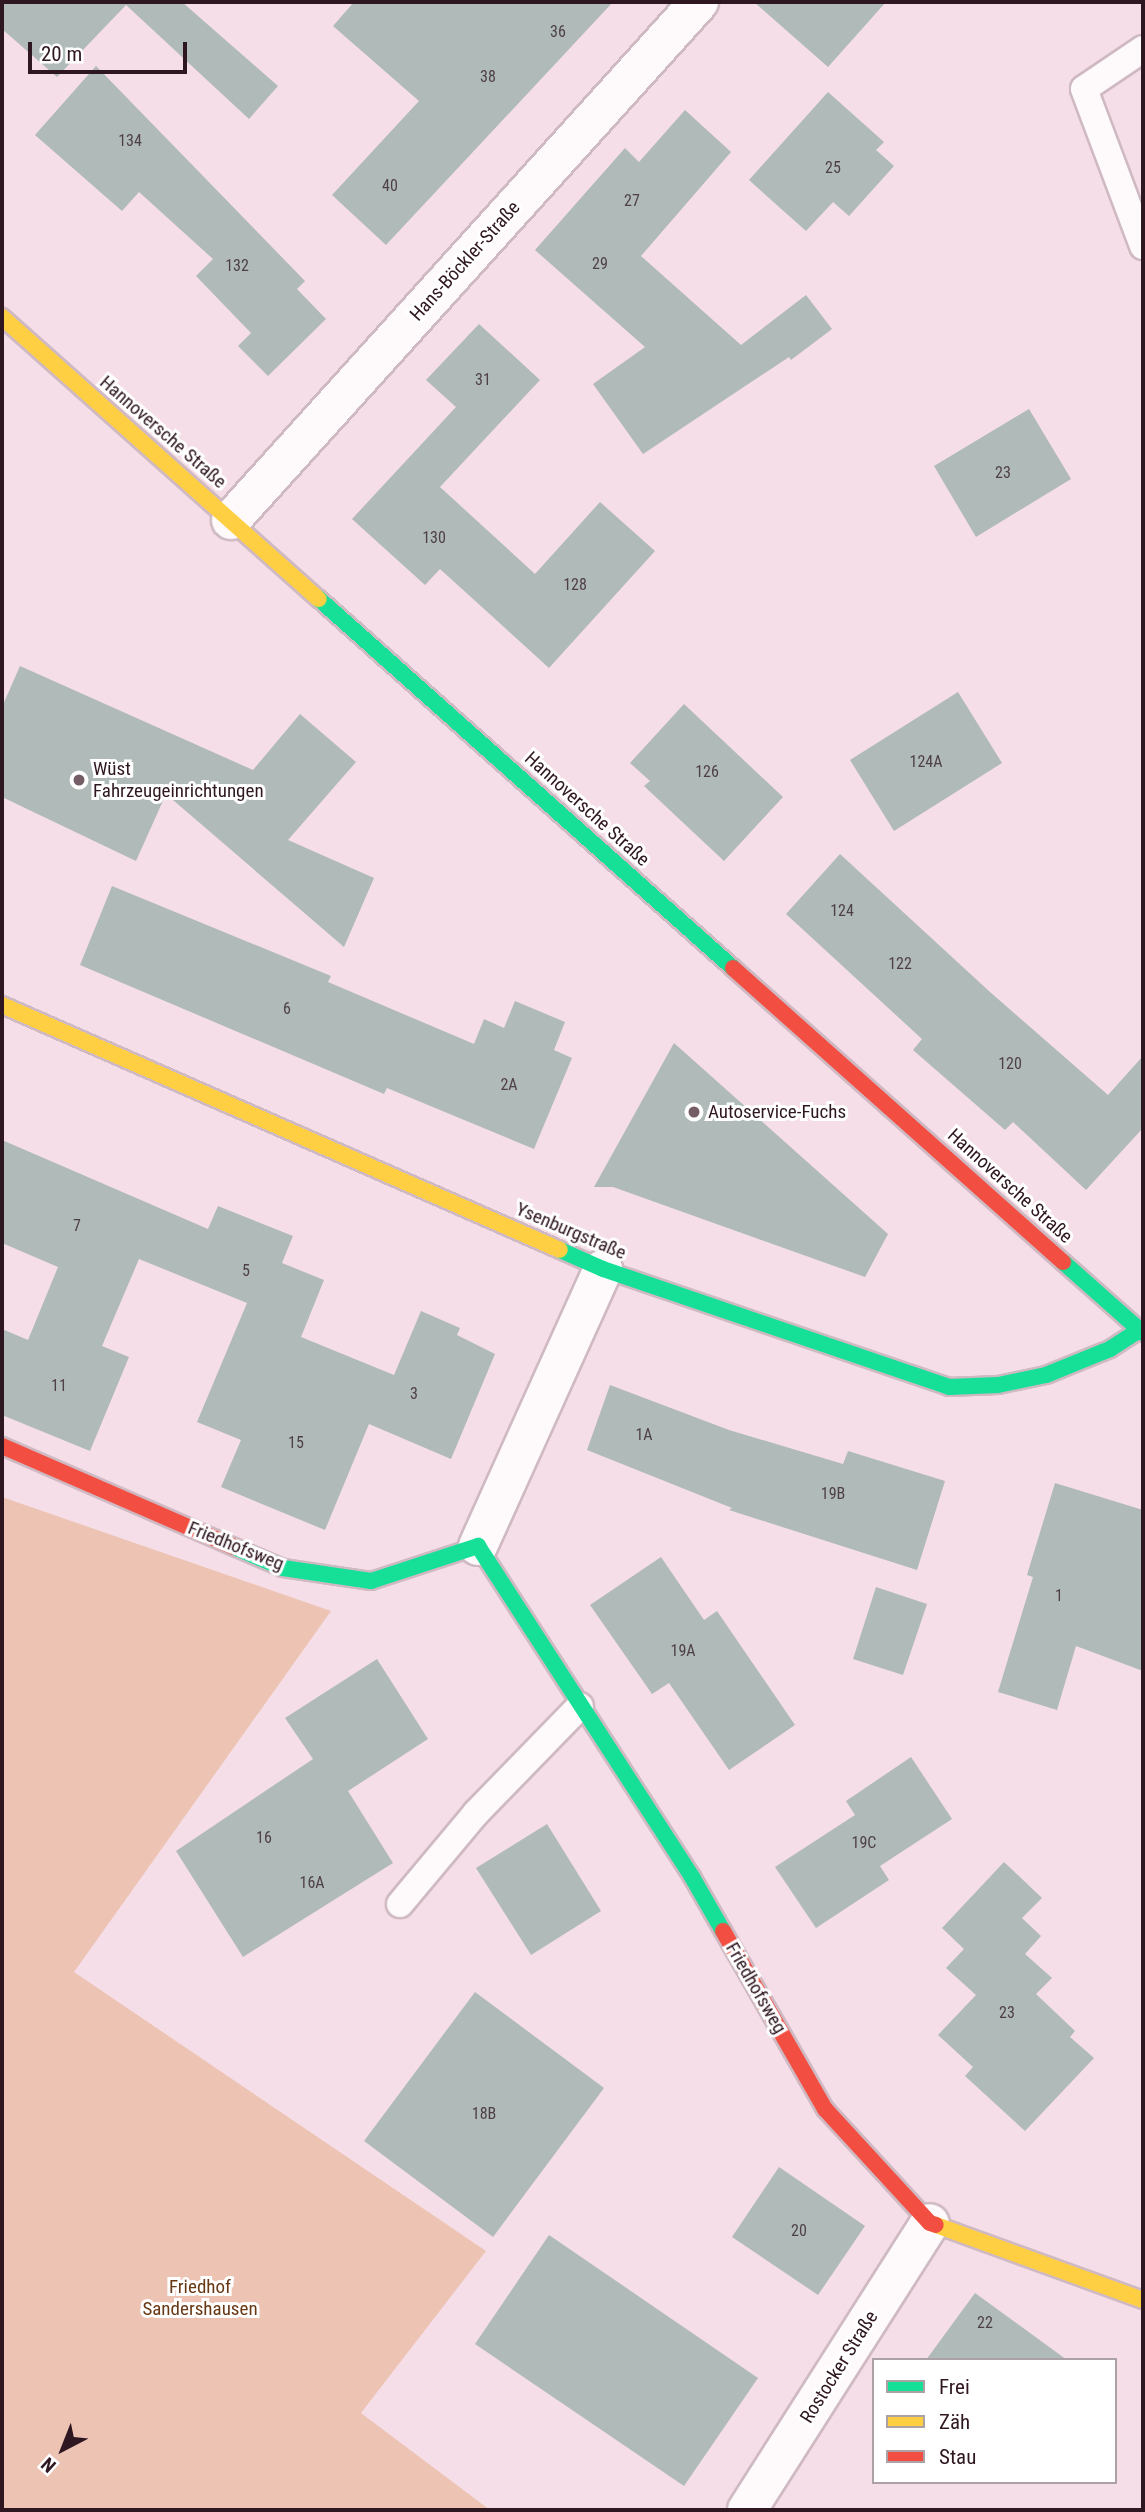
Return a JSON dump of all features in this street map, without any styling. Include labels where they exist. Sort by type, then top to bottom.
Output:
[{"type":"street","name":"Hans-Böckler-Straße","points":[[231,520],[699,2]]},
{"type":"street","name":"Hannoversche Straße","points":[[2,317],[1141,1331]]},
{"type":"street","name":"Ysenburgstraße","points":[[2,1005],[603,1269],[949,1387],[998,1385],[1046,1375],[1110,1349],[1141,1331]]},
{"type":"street","points":[[478,1546],[603,1269]]},
{"type":"street","name":"Friedhofsweg","points":[[2,1446],[283,1568],[371,1581],[478,1546],[692,1877],[825,2109],[930,2223],[1143,2300]]},
{"type":"street","name":"Rostocker Straße","points":[[747,2510],[930,2223]]},
{"type":"lane","points":[[1143,49],[1084,89],[1143,246]]},
{"type":"lane","points":[[400,1904],[476,1814],[580,1706]]},
{"type":"green space","name":"Friedhof Sandershausen","points":[[2,1497],[331,1611],[74,1972],[486,2251],[361,2413],[490,2510],[2,2510]]},
{"type":"building","points":[[2,2],[182,2],[278,86],[249,119],[126,5],[57,77],[2,29]]},
{"type":"building","points":[[354,2],[613,2],[386,245],[332,195],[419,101],[333,26]]},
{"type":"building","points":[[754,2],[886,2],[828,67]]},
{"type":"building","points":[[96,66],[305,281],[297,289],[326,319],[268,376],[238,346],[251,333],[196,276],[213,259],[139,192],[122,211],[35,135]]},
{"type":"building","points":[[828,92],[884,142],[876,150],[894,166],[849,216],[833,202],[806,231],[749,180]]},
{"type":"building","points":[[685,110],[731,152],[641,256],[741,345],[806,295],[832,329],[791,360],[789,357],[643,454],[593,384],[645,347],[535,250],[625,148],[639,162]]},
{"type":"building","points":[[479,324],[540,380],[440,487],[535,574],[600,502],[655,551],[549,668],[440,569],[425,585],[352,519],[456,407],[426,380]]},
{"type":"building","points":[[1029,409],[1071,479],[976,537],[934,466]]},
{"type":"building","points":[[20,666],[253,770],[300,714],[356,762],[288,840],[374,878],[344,947],[166,794],[136,861],[2,797],[2,707]]},
{"type":"building","points":[[958,692],[1002,763],[894,831],[850,760]]},
{"type":"building","points":[[684,704],[783,797],[724,861],[644,786],[650,781],[630,763]]},
{"type":"building","points":[[840,854],[990,992],[1108,1095],[1143,1056],[1143,1128],[1086,1190],[1013,1122],[1005,1130],[913,1050],[922,1039],[786,914]]},
{"type":"building","points":[[112,886],[331,976],[328,982],[474,1044],[484,1019],[504,1028],[515,1001],[565,1022],[554,1050],[572,1058],[534,1149],[387,1088],[384,1094],[80,965]]},
{"type":"building","name":"Autoservice-Fuchs","points":[[674,1043],[888,1234],[865,1277],[613,1187],[594,1187]]},
{"type":"building","points":[[2,1140],[208,1229],[218,1206],[293,1236],[282,1263],[324,1280],[301,1337],[394,1375],[421,1311],[460,1328],[457,1335],[495,1354],[451,1459],[369,1424],[325,1530],[221,1487],[241,1440],[197,1422],[247,1303],[139,1259],[102,1346],[129,1357],[90,1451],[2,1415],[2,1329],[28,1340],[58,1267],[2,1243]]},
{"type":"building","points":[[610,1385],[729,1430],[843,1464],[848,1451],[945,1481],[917,1570],[729,1510],[732,1508],[587,1450]]},
{"type":"building","points":[[1055,1483],[1143,1510],[1143,1671],[1076,1646],[1057,1710],[998,1692],[1033,1577],[1027,1575]]},
{"type":"building","points":[[661,1557],[704,1620],[717,1611],[795,1725],[729,1770],[669,1683],[652,1694],[590,1605]]},
{"type":"building","points":[[876,1587],[927,1604],[903,1675],[853,1659]]},
{"type":"building","points":[[377,1659],[428,1739],[348,1791],[393,1863],[243,1957],[176,1851],[313,1759],[285,1718]]},
{"type":"building","points":[[911,1757],[952,1819],[880,1866],[889,1880],[816,1928],[775,1867],[855,1815],[846,1801]]},
{"type":"building","points":[[547,1824],[601,1911],[531,1955],[476,1868]]},
{"type":"building","points":[[1004,1862],[1042,1898],[1022,1918],[1041,1936],[1025,1954],[1052,1978],[1036,1994],[1075,2031],[1070,2037],[1094,2058],[1025,2131],[965,2076],[973,2067],[938,2035],[976,1995],[946,1968],[964,1949],[942,1928]]},
{"type":"building","points":[[475,1992],[604,2088],[493,2237],[364,2141]]},
{"type":"building","points":[[779,2167],[865,2226],[818,2295],[732,2237]]},
{"type":"building","points":[[549,2235],[758,2378],[684,2486],[475,2344]]},
{"type":"building","points":[[975,2293],[1064,2358],[927,2358]]},
{"type":"traffic: fast","points":[[319,599],[733,968]]},
{"type":"traffic: fast","points":[[560,1250],[603,1269],[949,1387],[998,1385],[1046,1375],[1110,1349],[1139,1330]]},
{"type":"traffic: fast","points":[[1063,1262],[1143,1333]]},
{"type":"traffic: fast","points":[[234,1547],[283,1568],[371,1581],[478,1546],[692,1877],[723,1931]]},
{"type":"traffic: slow","points":[[2,317],[319,599]]},
{"type":"traffic: slow","points":[[2,1005],[560,1250]]},
{"type":"traffic: slow","points":[[936,2225],[1143,2300]]},
{"type":"traffic: jam","points":[[733,968],[1063,1262]]},
{"type":"traffic: jam","points":[[2,1446],[234,1547]]},
{"type":"traffic: jam","points":[[723,1931],[825,2109],[930,2223],[936,2225]]},
{"type":"place","name":"Wüst Fahrzeugeinrichtungen","points":[[79,780]]},
{"type":"place","name":"Autoservice-Fuchs","points":[[694,1112]]}]
